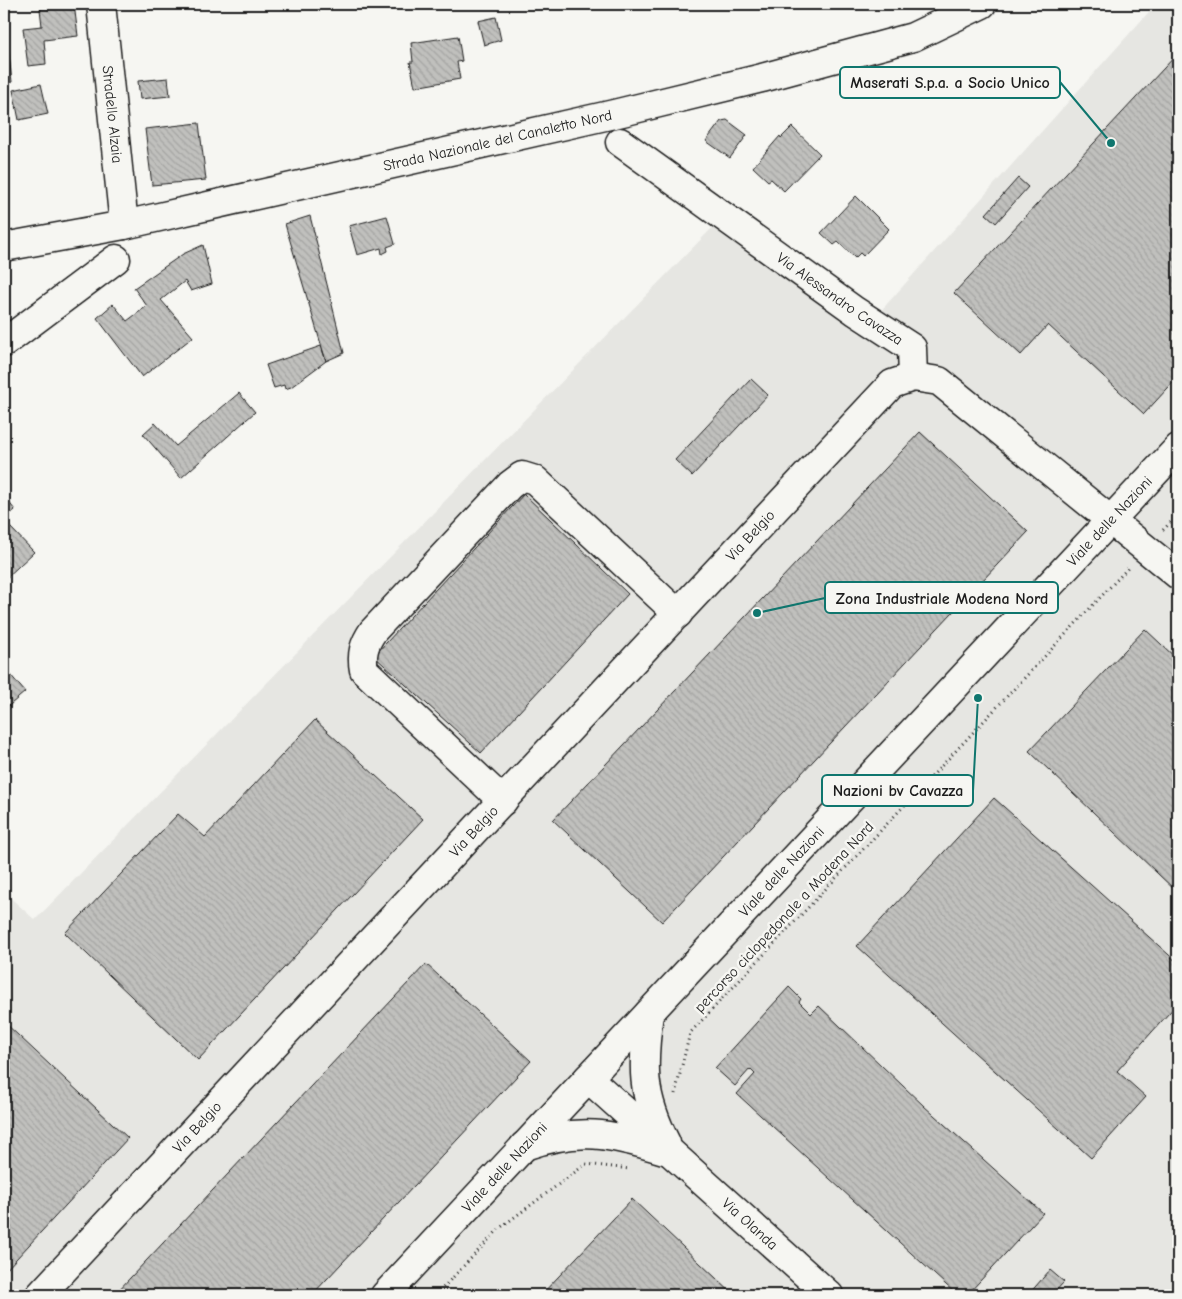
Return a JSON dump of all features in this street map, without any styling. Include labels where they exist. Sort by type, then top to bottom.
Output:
[{"type":"street","name":"Stradello Alzaia","points":[[101,4],[124,225]]},
{"type":"street","name":"Strada Nazionale del Canaletto Nord","points":[[4,247],[124,225],[614,114],[762,78],[914,37],[982,4]]},
{"type":"street","name":"Via Alessandro Cavazza","points":[[620,142],[855,311],[912,348],[913,377]]},
{"type":"street","points":[[4,343],[116,259]]},
{"type":"street","points":[[913,377],[938,381],[1178,575]]},
{"type":"street","name":"Via Belgio","points":[[40,1295],[892,384],[913,377]]},
{"type":"street","name":"Viale delle Nazioni","points":[[385,1295],[1178,448]]},
{"type":"street","points":[[503,801],[364,670],[362,659],[364,644],[373,631],[510,485],[522,476],[535,480],[678,614]]},
{"type":"street","name":"Via Olanda","points":[[649,1013],[643,1071],[648,1098],[658,1130],[670,1152]]},
{"type":"street","name":"Via Olanda","points":[[588,1078],[829,1295]]},
{"type":"street","name":"Via Olanda","points":[[524,1146],[548,1138],[580,1134],[608,1134],[670,1152]]},
{"type":"path","name":"percorso ciclopedonale a Modena Nord","points":[[672,1102],[690,1033],[1178,514]]},
{"type":"path","points":[[436,1295],[500,1228],[586,1164],[635,1170]]},
{"type":"shaded area","points":[[1156,4],[1178,4],[1178,1295],[4,1295],[4,892],[35,920],[714,226],[860,334]]},
{"type":"building","points":[[74,4],[78,36],[44,40],[46,64],[28,66],[23,28],[42,26],[40,9]]},
{"type":"building","points":[[496,17],[501,40],[484,45],[478,21]]},
{"type":"building","points":[[458,36],[462,61],[457,62],[460,79],[415,87],[410,62],[413,62],[411,43]]},
{"type":"building","points":[[8,45],[12,82],[4,83],[4,50]]},
{"type":"building","points":[[1178,53],[1178,377],[1144,414],[1048,325],[1021,355],[954,293]]},
{"type":"building","points":[[168,78],[170,96],[140,99],[138,81]]},
{"type":"building","points":[[41,84],[48,114],[19,120],[13,90]]},
{"type":"building","points":[[727,120],[747,135],[730,158],[706,141],[721,121]]},
{"type":"building","points":[[199,123],[206,180],[152,185],[145,129]]},
{"type":"building","points":[[792,127],[820,154],[784,191],[771,179],[768,181],[753,167],[780,136],[781,138]]},
{"type":"building","points":[[1018,178],[1028,187],[996,223],[986,214]]},
{"type":"building","points":[[856,196],[889,229],[863,256],[860,253],[855,258],[838,242],[834,245],[821,233]]},
{"type":"building","points":[[310,216],[344,353],[326,361],[285,224]]},
{"type":"building","points":[[387,216],[395,244],[387,247],[388,251],[382,254],[381,248],[357,255],[349,226]]},
{"type":"building","points":[[203,245],[212,284],[191,291],[185,281],[161,300],[193,337],[142,377],[97,318],[113,304],[127,321],[147,306],[134,288],[183,254]]},
{"type":"building","points":[[321,346],[326,361],[291,387],[285,389],[284,385],[274,388],[266,365]]},
{"type":"building","points":[[751,379],[768,395],[692,476],[675,460]]},
{"type":"building","points":[[239,393],[255,412],[181,478],[143,434],[155,423],[176,446]]},
{"type":"building","points":[[920,432],[1028,532],[662,922],[553,820]]},
{"type":"building","points":[[524,494],[628,594],[481,753],[374,656]]},
{"type":"building","points":[[4,496],[15,510],[4,519]]},
{"type":"building","points":[[10,527],[34,552],[4,580],[4,532]]},
{"type":"building","points":[[1145,629],[1178,660],[1178,893],[1029,751]]},
{"type":"building","points":[[4,667],[25,692],[4,710]]},
{"type":"building","points":[[315,720],[423,819],[198,1060],[65,933],[178,814],[205,837]]},
{"type":"building","points":[[994,798],[1178,963],[1178,1003],[1117,1071],[1146,1097],[1091,1158],[857,946]]},
{"type":"building","points":[[426,964],[531,1061],[312,1295],[114,1295]]},
{"type":"building","points":[[789,987],[801,999],[799,1002],[811,1014],[819,1006],[924,1106],[1043,1213],[967,1295],[957,1295],[737,1094],[755,1074],[750,1069],[735,1086],[715,1068]]},
{"type":"building","points":[[4,1022],[128,1138],[4,1272]]},
{"type":"building","points":[[632,1199],[734,1295],[541,1295]]},
{"type":"building","points":[[1050,1270],[1064,1282],[1052,1295],[1028,1295]]},
{"type":"place","name":"Maserati S.p.a. a Socio Unico","points":[[1111,143]]},
{"type":"place","name":"Zona Industriale Modena Nord","points":[[757,613]]},
{"type":"place","name":"Nazioni bv Cavazza","points":[[978,698]]}]
